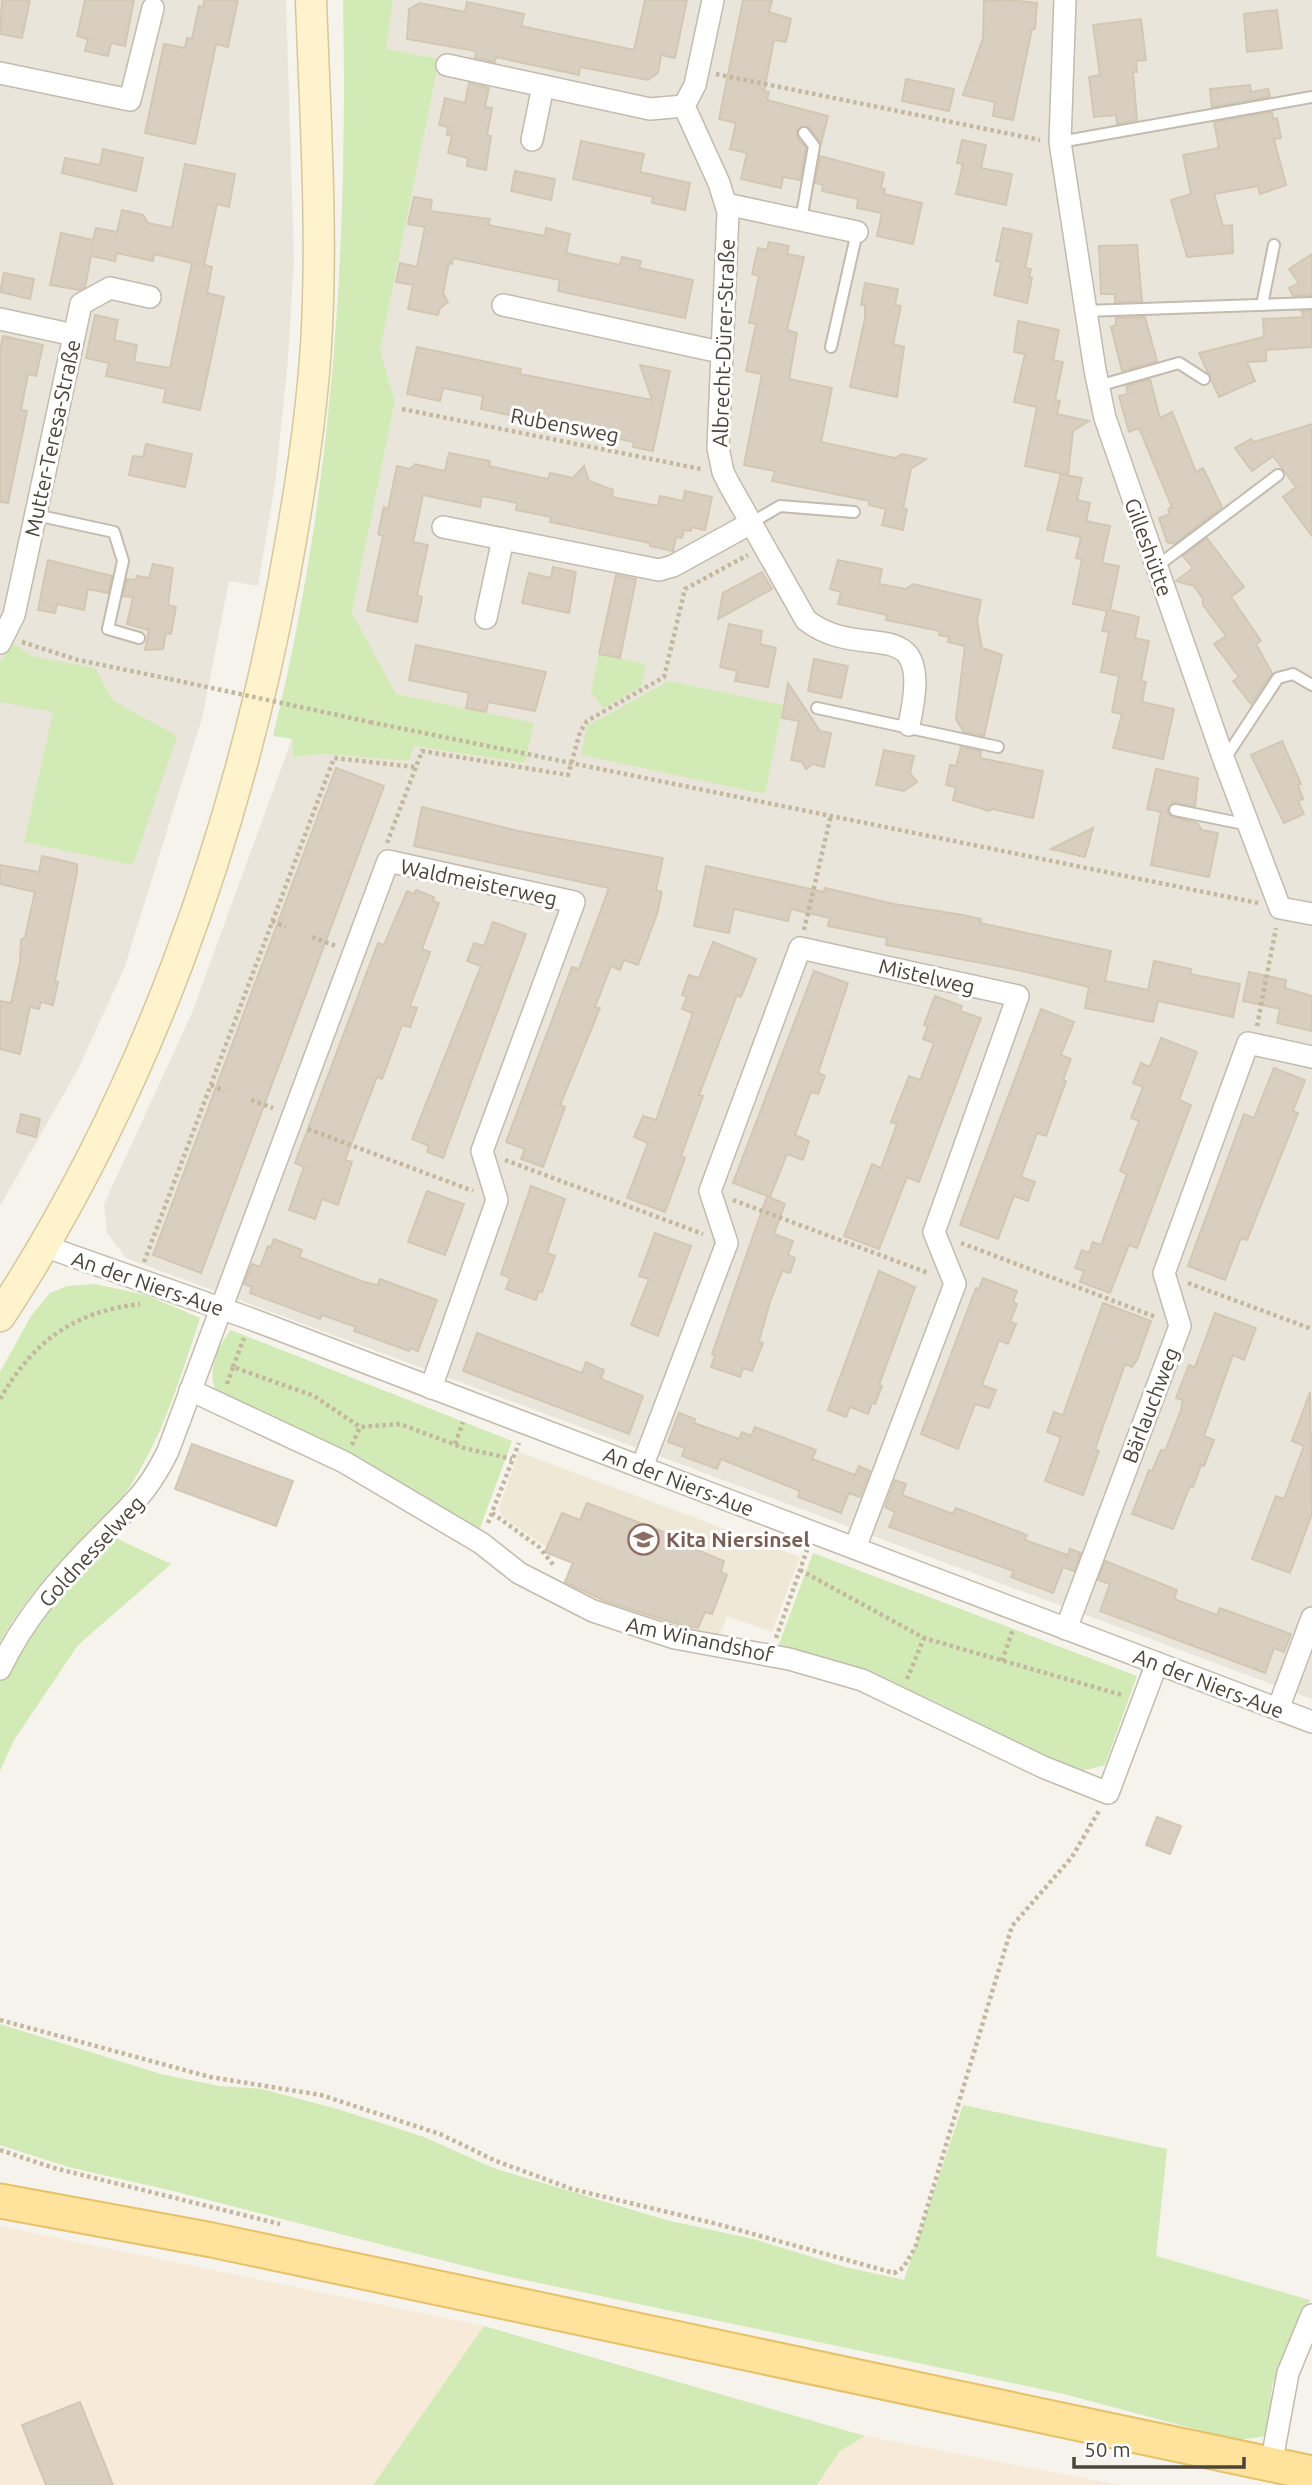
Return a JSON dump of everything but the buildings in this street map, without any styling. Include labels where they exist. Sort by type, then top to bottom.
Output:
[{"type":"main road","points":[[0,1316],[44,1246],[107,1126],[170,979],[225,824],[273,635],[303,463],[316,345],[318,222],[311,0]]},
{"type":"main road","points":[[0,2201],[212,2240],[1312,2473]]},
{"type":"street","points":[[447,65],[650,109],[668,110],[684,106],[693,91],[713,0]]},
{"type":"street","name":"Gilleshütte","points":[[1065,0],[1060,142],[1098,386],[1113,447],[1224,760],[1280,908]]},
{"type":"street","points":[[0,73],[130,100],[160,4]]},
{"type":"street","points":[[532,140],[544,86]]},
{"type":"street","name":"Albrecht-Dürer-Straße","points":[[684,106],[726,204],[718,448],[723,472],[803,616],[816,627],[898,648],[911,658],[917,685],[909,726]]},
{"type":"street","points":[[726,204],[857,232]]},
{"type":"street","name":"Mutter-Teresa-Straße","points":[[1,642],[15,615],[81,304],[110,288],[150,297]]},
{"type":"street","points":[[503,305],[720,352]]},
{"type":"street","points":[[0,319],[74,334]]},
{"type":"street","points":[[443,527],[659,570],[673,566],[751,523]]},
{"type":"street","points":[[486,618],[503,539]]},
{"type":"street","name":"Waldmeisterweg","points":[[220,1308],[388,862],[575,902],[482,1151]]},
{"type":"street","points":[[1280,908],[1312,914]]},
{"type":"street","points":[[642,1467],[727,1243],[710,1191],[800,948]]},
{"type":"street","name":"Mistelweg","points":[[800,948],[1018,996],[934,1233]]},
{"type":"street","points":[[1164,1273],[1248,1043],[1312,1057]]},
{"type":"street","points":[[431,1388],[497,1200],[482,1151]]},
{"type":"street","points":[[855,1548],[955,1283],[934,1233]]},
{"type":"street","name":"An der Niers-Aue","points":[[44,1246],[251,1319],[1312,1722]]},
{"type":"street","name":"Bärlauchweg","points":[[1066,1629],[1180,1326],[1164,1273]]},
{"type":"street","points":[[190,1390],[220,1308]]},
{"type":"street","name":"Am Winandshof","points":[[190,1390],[344,1462],[481,1543],[519,1573],[548,1590],[635,1628],[769,1655],[862,1680],[1043,1767],[1108,1793]]},
{"type":"street","name":"Goldnesselweg","points":[[0,1669],[27,1622],[46,1597],[102,1535],[142,1497],[168,1451],[190,1390]]},
{"type":"street","points":[[1278,1709],[1312,1618]]},
{"type":"street","points":[[1108,1793],[1157,1663]]},
{"type":"street","points":[[1271,2465],[1288,2373],[1312,2315]]},
{"type":"lane","points":[[1060,142],[1312,97]]},
{"type":"lane","points":[[801,220],[814,146],[804,133]]},
{"type":"lane","points":[[831,347],[857,232]]},
{"type":"lane","points":[[1262,305],[1274,245]]},
{"type":"lane","points":[[1085,311],[1312,303]]},
{"type":"lane","points":[[1098,386],[1179,363],[1204,379]]},
{"type":"lane","points":[[1156,567],[1278,475]]},
{"type":"lane","points":[[751,523],[780,506],[854,512]]},
{"type":"lane","points":[[36,515],[114,532],[123,561],[108,629],[139,638]]},
{"type":"lane","points":[[1224,760],[1278,678],[1293,674],[1312,685]]},
{"type":"lane","points":[[817,708],[998,747]]},
{"type":"lane","points":[[1175,810],[1249,825]]},
{"type":"path","points":[[698,70],[1037,140],[1060,142]]},
{"type":"path","name":"Rubensweg","points":[[402,409],[723,472]]},
{"type":"path","points":[[388,862],[384,851],[422,751],[568,775],[574,762],[580,732],[587,721],[664,677],[685,589],[765,547]]},
{"type":"path","points":[[1,642],[23,642],[65,656],[370,722],[1280,908],[1256,1032],[1248,1043]]},
{"type":"path","points":[[138,1279],[334,758],[415,768]]},
{"type":"path","points":[[800,948],[831,815]]},
{"type":"path","points":[[272,921],[286,927]]},
{"type":"path","points":[[211,1085],[224,1091]]},
{"type":"path","points":[[291,1122],[497,1200]]},
{"type":"path","points":[[482,1151],[727,1243]]},
{"type":"path","points":[[710,1191],[955,1283]]},
{"type":"path","points":[[934,1233],[1180,1326]]},
{"type":"path","points":[[1164,1273],[1312,1329]]},
{"type":"path","points":[[0,1399],[29,1355],[69,1324],[120,1306],[143,1303]]},
{"type":"path","points":[[220,1403],[251,1319]]},
{"type":"path","points":[[233,1367],[314,1396],[360,1427],[400,1424],[464,1448],[512,1459]]},
{"type":"path","points":[[481,1543],[527,1424]]},
{"type":"path","points":[[492,1513],[539,1547],[556,1568],[548,1590]]},
{"type":"path","points":[[769,1655],[813,1533]]},
{"type":"path","points":[[800,1570],[924,1638],[1143,1701]]},
{"type":"path","points":[[1003,1661],[1020,1610]]},
{"type":"path","points":[[900,1697],[924,1638]]},
{"type":"path","points":[[0,2020],[210,2077],[321,2095],[440,2134],[496,2161],[572,2189],[727,2226],[894,2273],[903,2268],[915,2248],[1012,1926],[1072,1857],[1093,1826],[1108,1793]]},
{"type":"shaded area","points":[[0,0],[286,0],[294,259],[288,360],[275,485],[258,586],[229,581],[203,715],[124,969],[78,1069],[0,1206]]},
{"type":"shaded area","points":[[393,0],[1312,0],[1312,1699],[126,1258],[107,1233],[104,1204],[191,1015],[292,739],[293,757],[323,754],[408,761],[414,746],[525,763],[395,694],[352,613],[395,401],[380,350],[438,59],[386,49]]},
{"type":"shaded area","name":"Kita Niersinsel","points":[[519,1452],[800,1557],[772,1632],[727,1616],[720,1635],[652,1620],[623,1612],[563,1583],[571,1563],[544,1553],[546,1547],[502,1516],[499,1507]]},
{"type":"shaded area","points":[[0,2226],[484,2326],[373,2485],[0,2485]]},
{"type":"shaded area","points":[[865,2436],[1120,2485],[817,2485],[840,2451]]},
{"type":"green space","points":[[343,0],[393,0],[386,49],[439,59],[380,350],[395,401],[352,613],[396,694],[534,723],[525,763],[414,746],[409,761],[323,754],[293,757],[292,739],[273,736],[310,553],[332,370],[343,186]]},
{"type":"green space","points":[[14,644],[32,656],[95,668],[112,700],[177,736],[133,865],[24,842],[53,712],[0,702],[0,661]]},
{"type":"green space","points":[[599,654],[646,664],[641,687],[604,708],[591,692]]},
{"type":"green space","points":[[669,681],[783,705],[765,794],[581,755],[587,726]]},
{"type":"green space","points":[[95,1284],[146,1295],[200,1318],[163,1424],[138,1473],[105,1520],[36,1589],[0,1642],[0,1372],[31,1316],[50,1293],[67,1286]]},
{"type":"green space","points":[[231,1330],[512,1441],[479,1531],[215,1390],[215,1358]]},
{"type":"green space","points":[[109,1535],[171,1564],[78,1645],[14,1740],[0,1771],[0,1678],[21,1639]]},
{"type":"green space","points":[[813,1553],[1137,1676],[1105,1765],[1078,1772],[930,1699],[853,1668],[777,1649]]},
{"type":"green space","points":[[0,2024],[161,2074],[219,2086],[262,2089],[341,2110],[424,2137],[496,2169],[666,2220],[753,2239],[845,2267],[904,2280],[963,2105],[1167,2149],[1156,2256],[1310,2300],[1272,2386],[1268,2436],[1236,2440],[1064,2394],[492,2273],[173,2191],[68,2167],[0,2145]]},
{"type":"green space","points":[[484,2326],[865,2436],[840,2451],[817,2485],[373,2485]]},
{"type":"place","name":"Kita Niersinsel","points":[[643,1539]]}]
